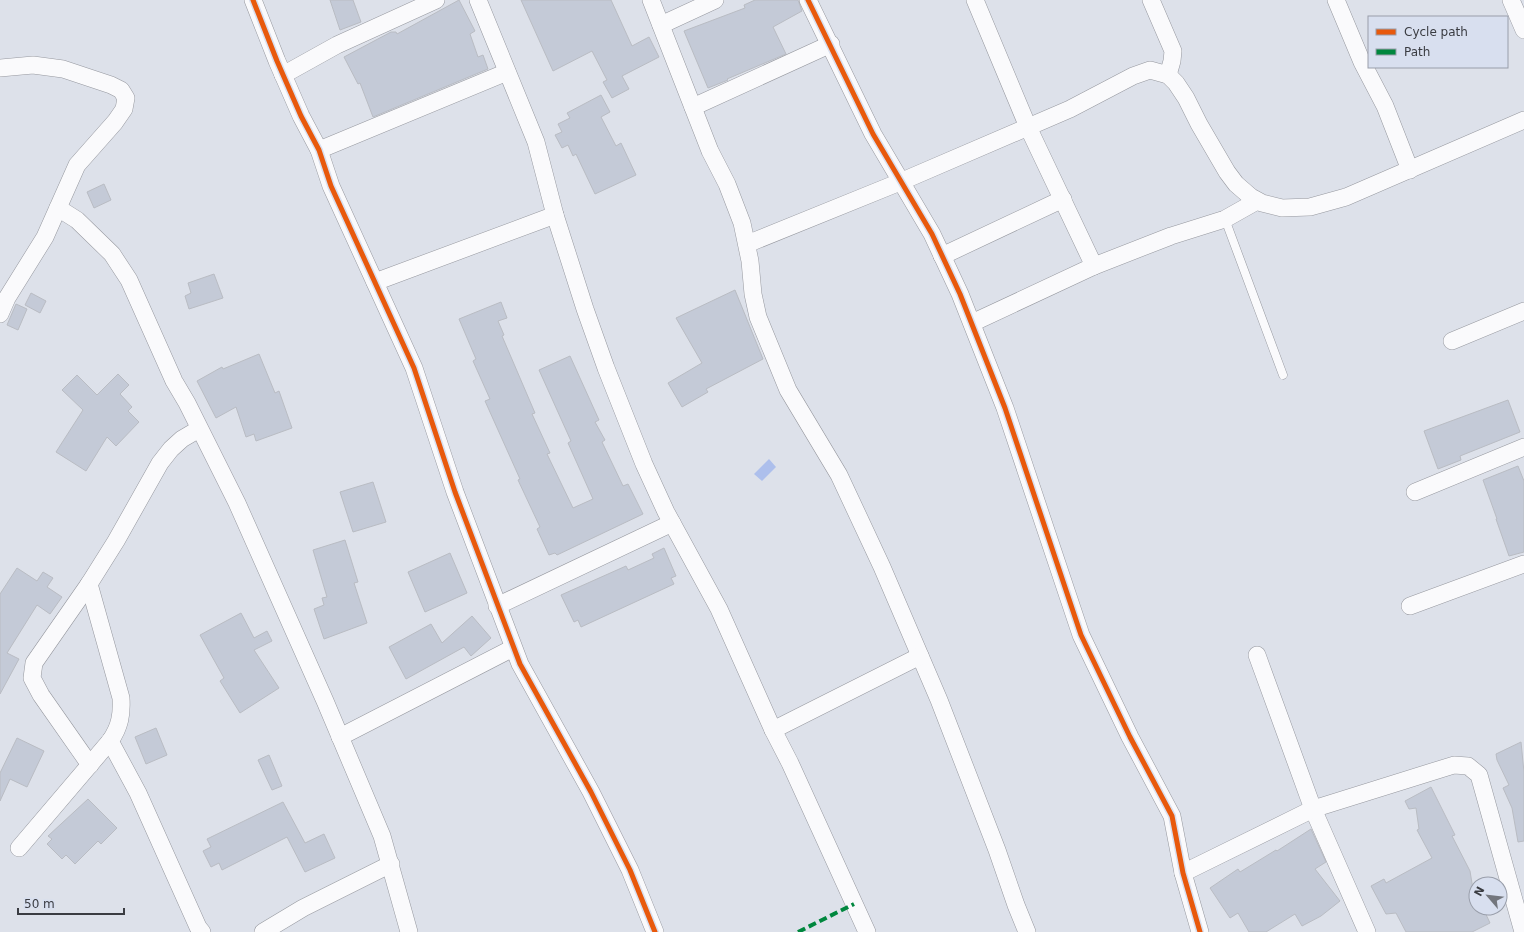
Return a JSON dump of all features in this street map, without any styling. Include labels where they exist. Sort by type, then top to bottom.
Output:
[{"type":"street","points":[[253,0],[301,116],[319,150],[331,186],[414,368],[455,492],[513,648],[520,664],[594,797],[630,870],[655,932]]},
{"type":"street","points":[[283,75],[337,45],[436,0]]},
{"type":"street","points":[[478,0],[536,142],[554,215],[582,302],[644,464],[672,523],[719,609],[773,730],[790,763],[867,932]]},
{"type":"street","points":[[651,0],[710,151],[727,184],[742,222],[747,244],[753,294],[758,317],[788,390],[821,444],[849,496],[882,567],[942,707],[1027,932]]},
{"type":"street","points":[[661,25],[715,0]]},
{"type":"street","points":[[808,0],[831,44],[846,80],[873,134],[932,234],[960,294],[1005,408],[1081,635],[1130,737],[1172,816],[1183,873],[1200,932]]},
{"type":"street","points":[[974,0],[1028,127],[1094,266]]},
{"type":"street","points":[[1151,0],[1172,51],[1172,61],[1168,75]]},
{"type":"street","points":[[1336,0],[1362,62],[1385,106],[1410,170]]},
{"type":"street","points":[[1511,0],[1524,30]]},
{"type":"street","points":[[693,107],[831,44]]},
{"type":"street","points":[[0,68],[33,65],[63,69],[111,85],[121,90],[126,98],[124,109],[116,122],[77,165],[45,237],[0,314]]},
{"type":"street","points":[[747,244],[900,182],[1070,109],[1139,74],[1150,70],[1168,75],[1176,83],[1186,98],[1199,124],[1227,172],[1236,184],[1250,198],[1282,208],[1310,207],[1346,196],[1410,170],[1524,120]]},
{"type":"street","points":[[319,150],[507,72]]},
{"type":"street","points":[[942,256],[1063,199]]},
{"type":"street","points":[[972,324],[1094,266],[1172,236],[1225,219],[1257,201]]},
{"type":"street","points":[[58,208],[77,220],[112,254],[129,280],[174,381],[237,503],[340,737],[382,836],[409,932]]},
{"type":"street","points":[[375,282],[554,215]]},
{"type":"street","points":[[1452,341],[1524,311]]},
{"type":"street","points":[[90,765],[41,695],[32,678],[34,663],[89,584],[116,541],[160,463],[171,449],[182,439],[200,429]]},
{"type":"street","points":[[1415,492],[1524,446]]},
{"type":"street","points":[[497,606],[672,523]]},
{"type":"street","points":[[1410,606],[1524,564]]},
{"type":"street","points":[[20,848],[110,741],[118,728],[121,719],[121,698],[89,584]]},
{"type":"street","points":[[340,737],[513,648]]},
{"type":"street","points":[[1257,655],[1313,809],[1367,932]]},
{"type":"street","points":[[773,730],[920,656]]},
{"type":"street","points":[[110,741],[138,793],[182,893],[198,927],[202,932]]},
{"type":"street","points":[[1183,873],[1313,809],[1454,766],[1468,766],[1479,775],[1523,932]]},
{"type":"street","points":[[264,932],[303,908],[391,864]]},
{"type":"lane","points":[[1225,219],[1283,375]]},
{"type":"water","points":[[769,459],[776,467],[762,481],[754,474]]},
{"type":"building","points":[[330,0],[353,0],[361,22],[340,30]]},
{"type":"building","points":[[459,0],[475,31],[470,34],[478,57],[483,55],[488,69],[373,117],[360,83],[358,84],[344,57],[391,32],[396,32],[397,34]]},
{"type":"building","points":[[521,0],[611,0],[632,46],[649,37],[659,57],[622,76],[629,89],[612,98],[603,82],[607,80],[592,51],[553,71]]},
{"type":"building","points":[[755,0],[798,0],[802,11],[773,27],[786,54],[708,88],[684,31],[745,8],[744,5]]},
{"type":"building","points":[[601,95],[610,112],[601,117],[616,146],[621,143],[636,175],[595,194],[576,154],[573,156],[568,145],[562,148],[555,135],[562,132],[558,124],[570,118],[567,113]]},
{"type":"building","points":[[104,184],[111,200],[94,208],[87,192]]},
{"type":"building","points":[[214,274],[223,298],[189,309],[185,296],[191,293],[188,283]]},
{"type":"building","points":[[735,290],[763,359],[706,389],[708,392],[682,407],[668,383],[702,363],[676,318]]},
{"type":"building","points":[[31,293],[46,301],[40,313],[25,305]]},
{"type":"building","points":[[501,302],[507,318],[498,321],[504,335],[502,336],[535,413],[532,414],[550,453],[547,454],[573,508],[593,499],[568,443],[571,441],[539,370],[570,356],[599,420],[595,422],[605,440],[602,442],[623,486],[628,484],[643,514],[557,555],[555,553],[549,555],[537,529],[540,527],[518,480],[520,479],[485,401],[490,399],[473,361],[476,359],[459,319]]},
{"type":"building","points":[[16,304],[27,309],[18,330],[7,325]]},
{"type":"building","points":[[259,354],[275,393],[279,391],[292,428],[256,441],[254,434],[246,437],[236,407],[216,418],[197,381],[222,367],[223,369]]},
{"type":"building","points":[[118,374],[129,385],[120,394],[132,407],[128,411],[139,422],[116,446],[107,437],[86,471],[56,452],[83,410],[62,390],[77,375],[97,395]]},
{"type":"building","points":[[1508,400],[1520,432],[1460,456],[1461,460],[1438,469],[1424,431]]},
{"type":"building","points":[[1518,466],[1524,481],[1524,552],[1509,556],[1483,480]]},
{"type":"building","points":[[373,482],[386,522],[353,532],[340,492]]},
{"type":"building","points":[[345,540],[358,582],[354,583],[367,623],[324,639],[314,609],[324,605],[322,598],[327,597],[313,550]]},
{"type":"building","points":[[664,548],[676,576],[671,578],[674,584],[581,627],[578,620],[574,622],[561,595],[626,566],[628,570],[654,558],[652,554]]},
{"type":"building","points":[[450,553],[467,593],[425,612],[408,572]]},
{"type":"building","points":[[17,568],[37,581],[43,572],[53,578],[47,587],[62,597],[50,614],[37,605],[7,653],[19,659],[0,694],[0,594]]},
{"type":"building","points":[[241,613],[254,638],[267,631],[272,641],[254,650],[279,688],[240,713],[220,681],[224,678],[200,635]]},
{"type":"building","points":[[472,616],[491,638],[471,656],[464,647],[406,679],[389,647],[431,624],[442,643]]},
{"type":"building","points":[[156,728],[167,755],[146,764],[135,737]]},
{"type":"building","points":[[17,738],[44,751],[27,787],[10,779],[0,801],[0,773]]},
{"type":"building","points":[[1521,742],[1524,772],[1524,841],[1518,842],[1512,808],[1503,788],[1509,785],[1497,760],[1496,754]]},
{"type":"building","points":[[269,755],[282,786],[272,790],[258,760]]},
{"type":"building","points":[[1431,787],[1455,835],[1452,836],[1470,871],[1471,876],[1468,876],[1468,916],[1487,916],[1490,923],[1472,932],[1406,932],[1396,913],[1386,914],[1371,886],[1384,879],[1386,883],[1432,858],[1417,830],[1419,829],[1416,808],[1409,809],[1405,801]]},
{"type":"building","points":[[88,799],[117,828],[101,844],[98,841],[75,864],[66,855],[62,859],[47,844],[52,839],[48,836]]},
{"type":"building","points":[[283,802],[305,843],[324,834],[335,858],[305,872],[287,837],[222,870],[219,863],[211,867],[203,851],[211,847],[207,839]]},
{"type":"building","points":[[1311,829],[1326,862],[1315,869],[1340,901],[1321,916],[1302,926],[1295,914],[1266,932],[1249,932],[1238,913],[1230,918],[1210,888],[1238,869],[1240,872],[1276,850],[1277,851]]},
{"type":"marked path","points":[[798,932],[854,904]]},
{"type":"cycle path","points":[[253,0],[301,116],[319,150],[331,186],[414,368],[455,492],[520,664],[591,792],[630,870],[655,932]]},
{"type":"cycle path","points":[[808,0],[873,134],[932,234],[960,294],[1005,408],[1081,635],[1130,737],[1172,816],[1183,873],[1200,932]]}]
